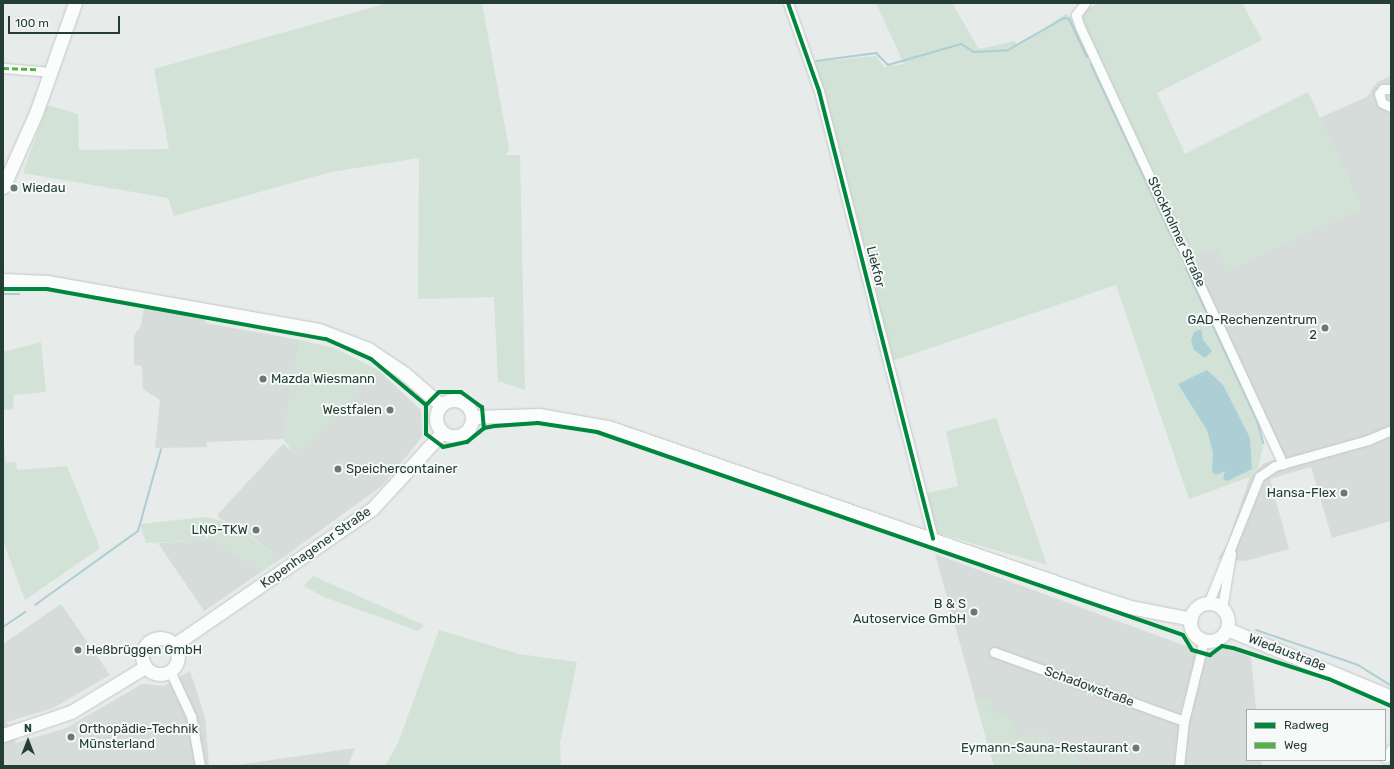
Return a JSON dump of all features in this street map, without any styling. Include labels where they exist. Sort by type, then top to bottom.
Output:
[{"type":"main road","points":[[3,187],[51,72],[75,3]]},
{"type":"main road","points":[[3,280],[47,282],[319,330],[347,340],[387,361],[440,406]]},
{"type":"main road","points":[[449,400],[460,401],[470,408],[472,417],[471,426],[463,435],[452,437],[442,433],[435,417],[440,406],[449,400]]},
{"type":"main road","points":[[472,417],[539,415],[608,427],[1130,607],[1191,619]]},
{"type":"main road","name":"Kopenhagener Straße","points":[[174,645],[372,509],[442,433]]},
{"type":"main road","points":[[1208,604],[1222,609],[1228,621],[1226,629],[1215,640],[1204,640],[1192,630],[1191,619],[1197,608],[1208,604]]},
{"type":"main road","name":"Wiedaustraße","points":[[1226,629],[1391,697]]},
{"type":"main road","points":[[163,638],[174,645],[178,658],[170,671],[159,674],[145,667],[141,654],[147,643],[163,638]]},
{"type":"main road","points":[[3,735],[71,712],[145,667]]},
{"type":"street","name":"Liekfor","points":[[788,3],[819,91],[933,539]]},
{"type":"street","name":"Stockholmer Straße","points":[[1085,3],[1076,15],[1080,27],[1283,464]]},
{"type":"street","points":[[3,68],[51,72]]},
{"type":"street","points":[[1391,89],[1383,89],[1379,94],[1382,103],[1391,107]]},
{"type":"street","points":[[1208,604],[1230,554],[1256,481],[1268,469],[1368,440],[1391,430]]},
{"type":"street","points":[[1222,609],[1230,554]]},
{"type":"street","points":[[1180,766],[1184,721],[1204,640]]},
{"type":"street","name":"Schadowstraße","points":[[994,652],[1184,721]]},
{"type":"street","points":[[170,671],[191,716],[200,766]]},
{"type":"shaded area","points":[[1391,76],[1391,521],[1332,538],[1311,467],[1270,479],[1289,549],[1245,561],[1218,559],[1227,545],[1250,477],[1263,464],[1283,456],[1191,258],[1217,247],[1229,271],[1350,182],[1319,118],[1367,97],[1377,82]]},
{"type":"shaded area","points":[[153,306],[205,317],[205,323],[300,340],[283,439],[207,442],[207,447],[155,448],[160,400],[143,389],[142,366],[134,365],[134,335],[141,326],[144,307]]},
{"type":"shaded area","points":[[378,370],[421,410],[422,437],[383,485],[281,559],[244,531],[219,518],[218,514],[283,444],[295,454]]},
{"type":"shaded area","points":[[214,540],[261,572],[204,611],[158,543]]},
{"type":"shaded area","points":[[935,554],[1194,649],[1210,653],[1223,647],[1251,657],[1256,709],[1246,709],[1246,761],[1261,761],[1262,766],[994,766]]},
{"type":"shaded area","points":[[61,604],[110,675],[53,708],[7,722],[16,743],[66,728],[142,684],[164,686],[190,671],[205,717],[209,766],[3,766],[3,644]]},
{"type":"shaded area","points":[[355,748],[348,766],[229,766]]},
{"type":"green space","points":[[388,3],[482,3],[509,149],[506,155],[520,155],[525,390],[498,381],[494,297],[418,299],[419,158],[331,172],[174,216],[168,198],[23,173],[47,105],[78,114],[79,150],[169,149],[154,69]]},
{"type":"green space","points":[[876,3],[952,3],[979,49],[1015,41],[1018,46],[1065,14],[1071,17],[1254,411],[1263,446],[1258,468],[1250,477],[1189,499],[1116,285],[892,361],[814,62],[876,56],[884,67],[904,64]]},
{"type":"green space","points":[[1098,3],[1242,3],[1262,40],[1157,93],[1185,154],[1308,92],[1362,208],[1229,271],[1217,247],[1191,258],[1077,15]]},
{"type":"green space","points":[[300,340],[334,348],[378,370],[295,455],[283,439]]},
{"type":"green space","points":[[41,342],[46,392],[14,395],[13,409],[3,410],[3,352]]},
{"type":"green space","points":[[996,418],[1047,565],[937,533],[927,493],[958,486],[946,431]]},
{"type":"green space","points":[[3,436],[6,463],[16,462],[17,470],[67,466],[100,548],[25,600],[3,541]]},
{"type":"green space","points":[[205,517],[231,523],[281,559],[261,572],[214,540],[146,543],[140,524]]},
{"type":"green space","points":[[313,576],[424,625],[418,631],[324,597],[304,586]]},
{"type":"green space","points":[[439,630],[519,654],[577,662],[560,743],[561,766],[385,766],[398,743]]},
{"type":"green space","points":[[974,696],[992,702],[991,711],[1014,720],[1015,739],[1027,734],[1049,735],[1051,747],[1075,744],[1079,766],[994,766]]},
{"type":"water","points":[[1201,329],[1203,340],[1212,351],[1205,358],[1194,350],[1191,341],[1194,332]]},
{"type":"water","points":[[1207,370],[1223,385],[1250,438],[1252,469],[1227,481],[1223,479],[1225,471],[1216,475],[1212,472],[1213,453],[1207,430],[1178,384]]},
{"type":"waterway","points":[[816,61],[876,53],[888,65],[961,44],[974,52],[1008,50],[1064,18],[1069,19],[1087,57]]},
{"type":"waterway","points":[[1091,64],[1178,250]]},
{"type":"waterway","points":[[1186,268],[1257,420],[1263,443]]},
{"type":"waterway","points":[[3,294],[19,294]]},
{"type":"waterway","points":[[35,605],[138,531],[161,449]]},
{"type":"waterway","points":[[3,627],[25,612]]},
{"type":"waterway","points":[[1256,630],[1358,665],[1391,686]]},
{"type":"marked path","points":[[3,68],[38,69]]},
{"type":"cycle path","points":[[788,3],[819,91],[933,539]]},
{"type":"cycle path","points":[[3,289],[47,289],[326,339],[371,359],[426,405],[426,434],[443,447],[467,442],[484,428],[495,426],[538,423],[597,432],[1183,635],[1192,650],[1210,655],[1222,646],[1233,648],[1329,679],[1391,706]]},
{"type":"cycle path","points":[[426,405],[439,392],[461,392],[482,407],[484,428]]},
{"type":"place","name":"Wiedau","points":[[14,188]]},
{"type":"place","name":"GAD-Rechenzentrum 2","points":[[1325,328]]},
{"type":"place","name":"Mazda Wiesmann","points":[[263,379]]},
{"type":"place","name":"Westfalen","points":[[390,410]]},
{"type":"place","name":"Speichercontainer","points":[[338,469]]},
{"type":"place","name":"Hansa-Flex","points":[[1344,493]]},
{"type":"place","name":"LNG-TKW","points":[[256,530]]},
{"type":"place","name":"B & S Autoservice GmbH","points":[[974,612]]},
{"type":"place","name":"Heßbrüggen GmbH","points":[[78,650]]},
{"type":"place","name":"Orthopädie-Technik Münsterland","points":[[71,737]]},
{"type":"place","name":"Eymann-Sauna-Restaurant","points":[[1136,748]]}]
